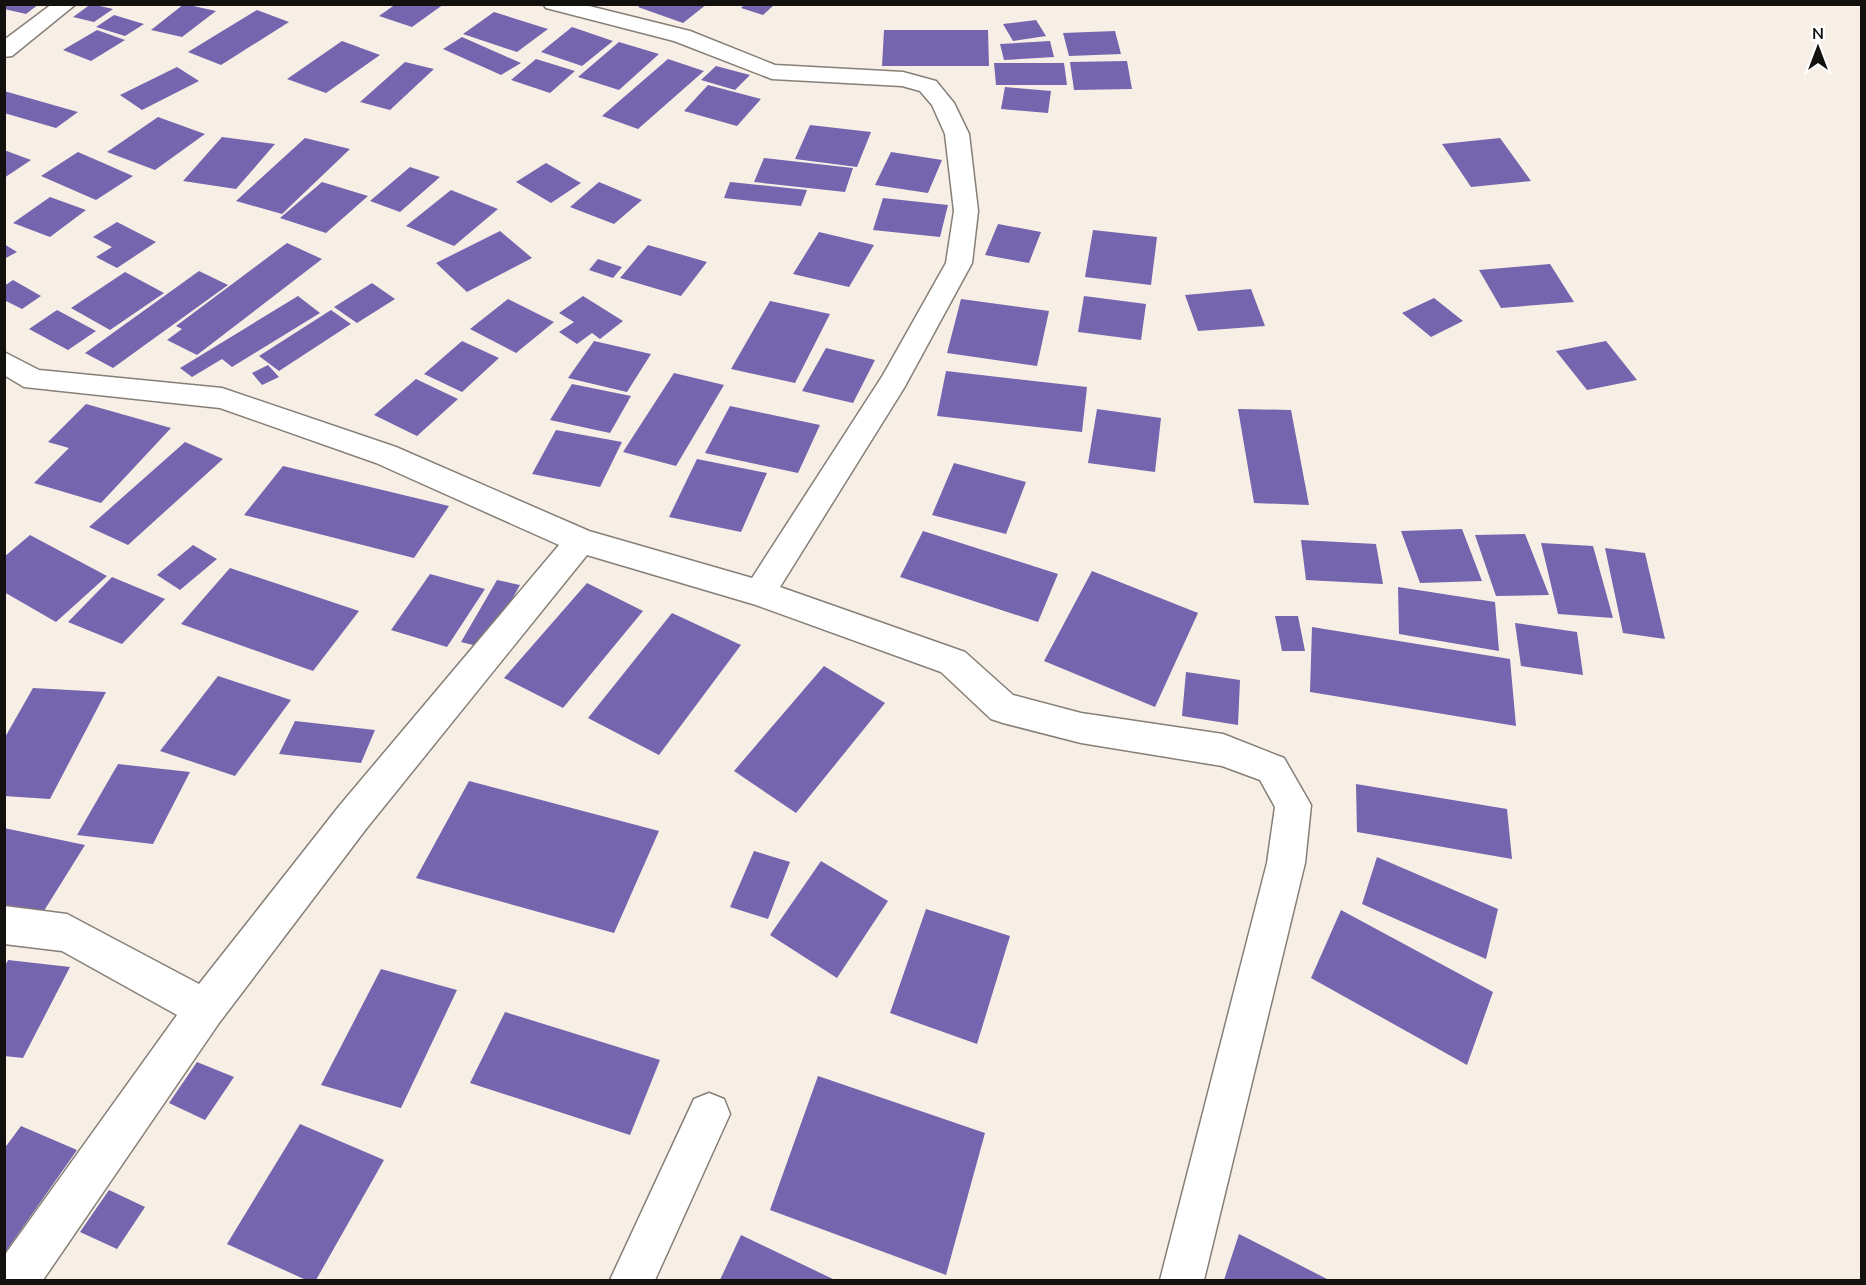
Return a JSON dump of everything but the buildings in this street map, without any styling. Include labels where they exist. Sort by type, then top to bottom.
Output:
[{"type":"street","points":[[4,51],[66,4]]},
{"type":"street","points":[[553,4],[682,36],[772,72],[882,77],[903,79],[928,86],[943,103],[957,134],[966,211],[960,263],[894,381],[759,592]]},
{"type":"street","points":[[4,362],[34,380],[99,384],[222,398],[386,455],[581,541],[759,592],[952,662],[1003,708],[1081,728],[1222,750],[1272,769],[1293,805],[1286,863],[1182,1281]]},
{"type":"street","points":[[12,1281],[27,1265],[205,1009],[353,817],[581,541]]},
{"type":"street","points":[[4,926],[67,933],[205,1009]]},
{"type":"street","points":[[632,1281],[709,1114]]}]
